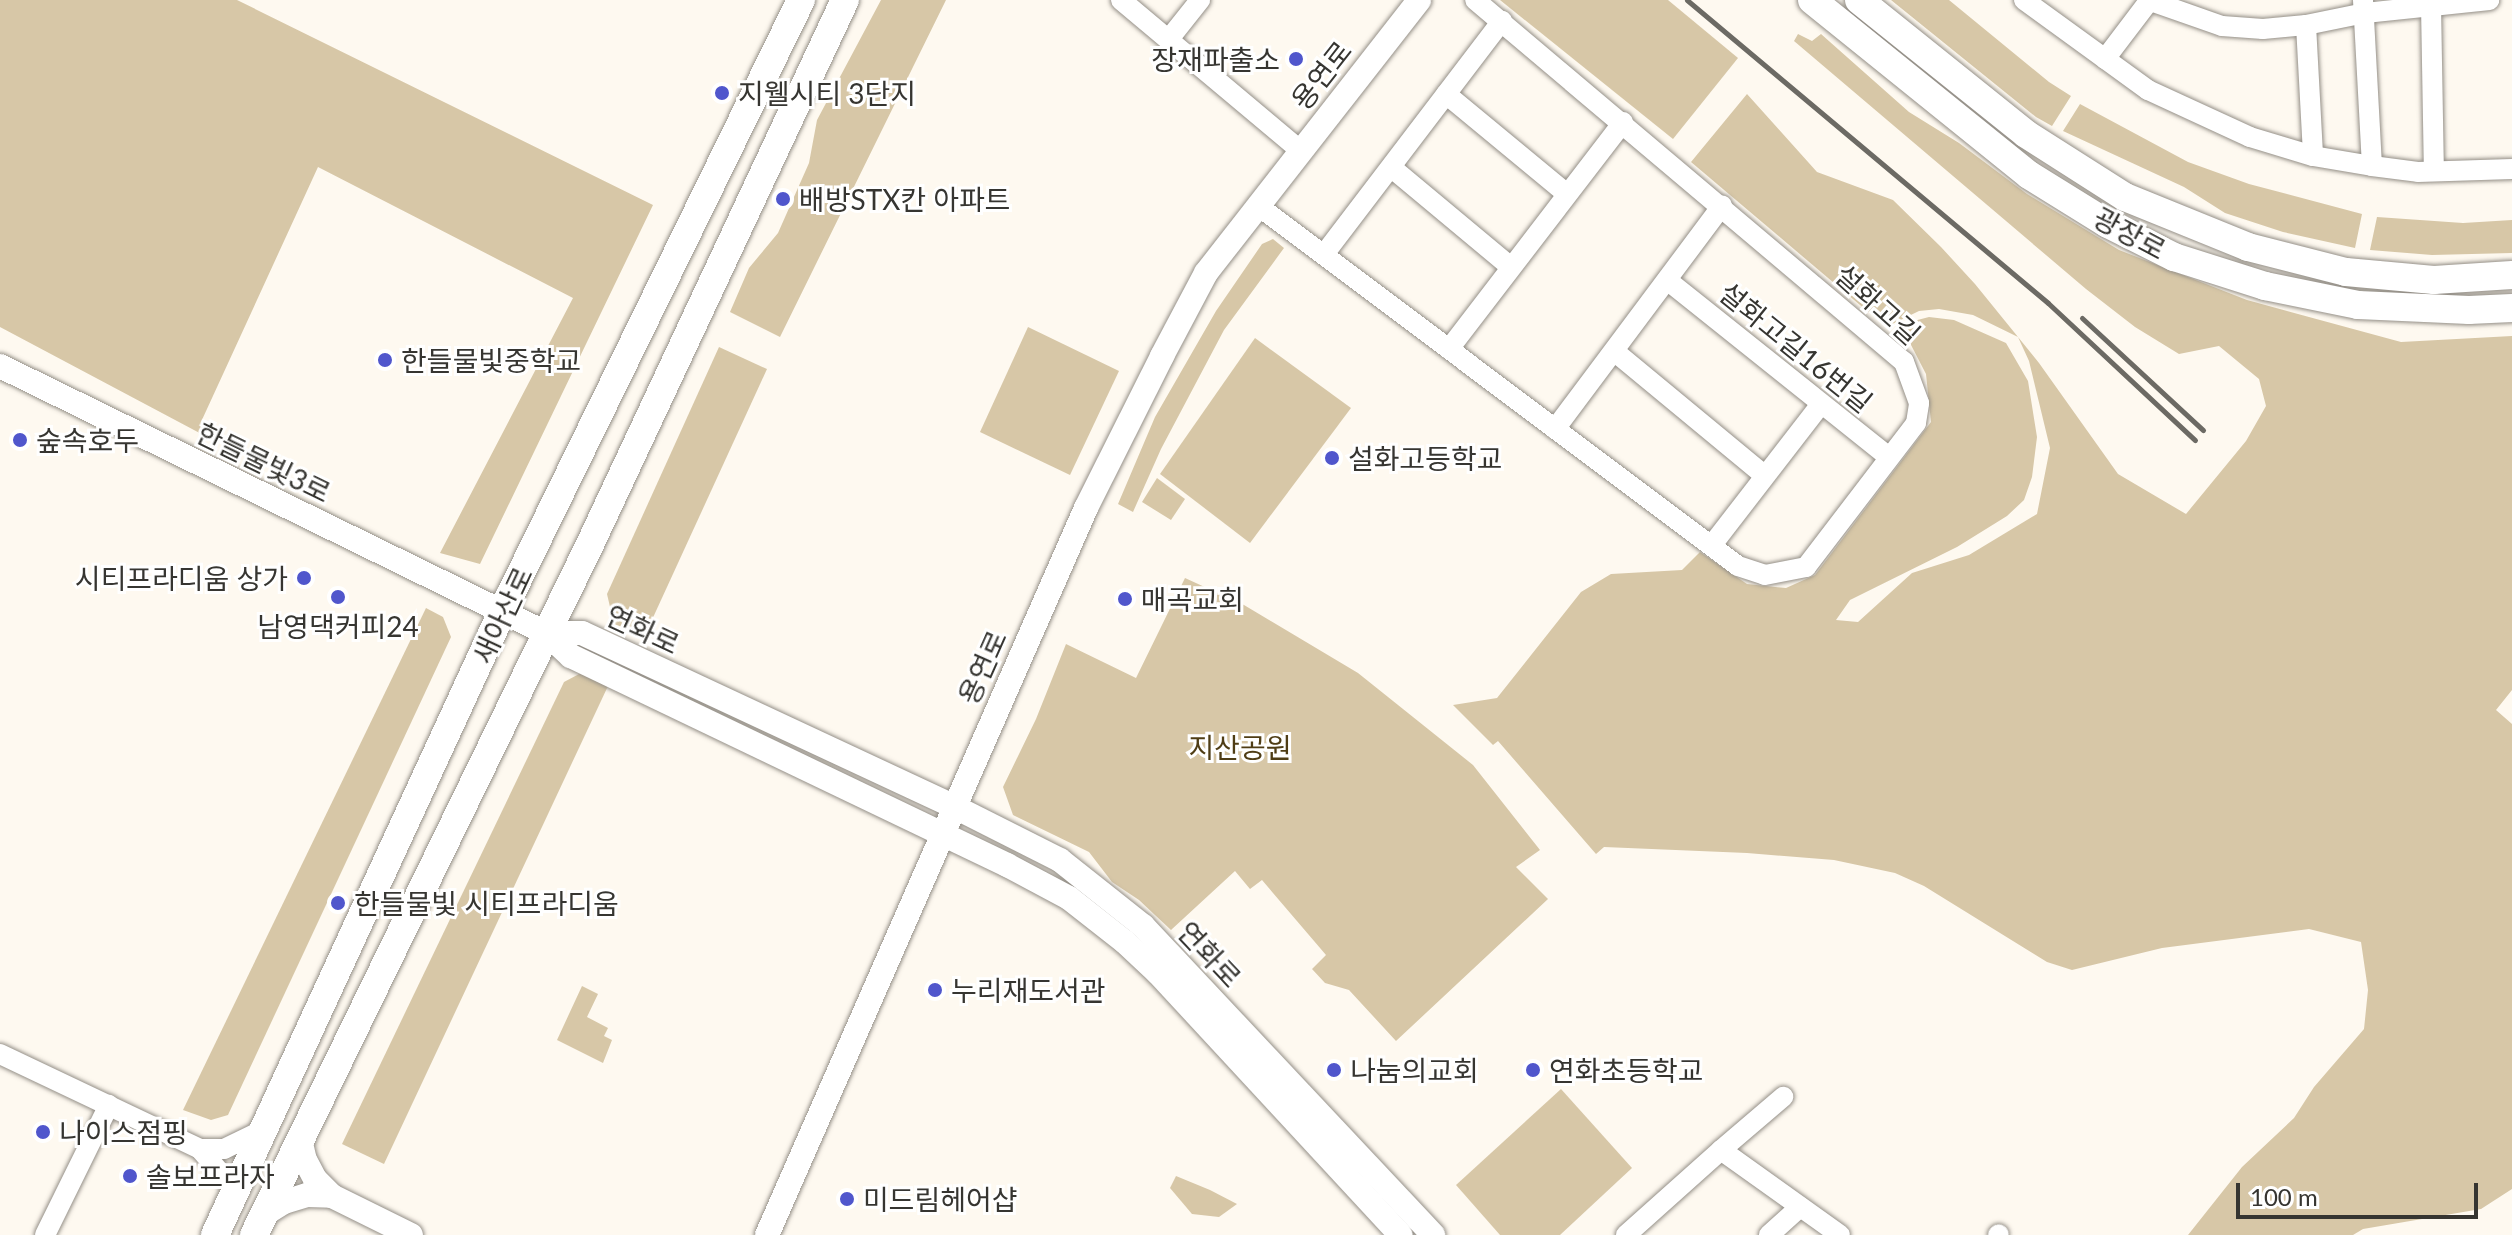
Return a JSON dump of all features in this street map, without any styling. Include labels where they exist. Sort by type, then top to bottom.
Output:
[{"type":"main road","name":"새아산로","points":[[215,1235],[502,612],[801,0]]},
{"type":"main road","name":"새아산로","points":[[258,1225],[546,633],[845,0]]},
{"type":"main road","name":"광장로","points":[[1812,0],[2029,175],[2108,224],[2174,257],[2265,286],[2358,305],[2469,310],[2512,308]]},
{"type":"main road","name":"광장로","points":[[1859,0],[2026,134],[2125,197],[2248,247],[2346,272],[2434,280],[2512,275]]},
{"type":"street","name":"용연로","points":[[1121,0],[1300,150]]},
{"type":"street","points":[[1169,39],[1200,0]]},
{"type":"street","name":"용연로","points":[[767,1235],[953,806],[1126,424],[1206,273],[1419,0]]},
{"type":"street","name":"설화고길","points":[[1257,205],[1325,253],[1738,566],[1765,575],[1806,567],[1916,423],[1919,403],[1904,362],[1475,0]]},
{"type":"street","points":[[2024,0],[2148,90],[2250,137],[2313,156],[2372,166],[2434,171],[2512,169]]},
{"type":"street","points":[[2105,59],[2148,1],[2222,26],[2263,29],[2306,25],[2364,6],[2489,0]]},
{"type":"street","points":[[2431,5],[2434,171]]},
{"type":"street","points":[[2364,6],[2372,166]]},
{"type":"street","points":[[1325,253],[1502,21]]},
{"type":"street","points":[[2306,25],[2313,156]]},
{"type":"street","points":[[1446,94],[1567,194]]},
{"type":"street","points":[[1449,349],[1623,122]]},
{"type":"street","points":[[1392,168],[1511,267]]},
{"type":"street","points":[[1555,429],[1722,206]]},
{"type":"street","name":"설화고길16번길","points":[[1667,280],[1889,457]]},
{"type":"street","points":[[1614,351],[1764,475]]},
{"type":"street","name":"한들물빛3로","points":[[0,366],[546,633]]},
{"type":"street","points":[[1712,545],[1821,404]]},
{"type":"street","name":"연화로","points":[[546,633],[582,633],[953,806],[1060,860],[1143,926],[1433,1235]]},
{"type":"street","name":"연화로","points":[[546,633],[571,656],[1069,898],[1125,942],[1401,1235]]},
{"type":"street","points":[[0,1054],[200,1149],[236,1191]]},
{"type":"street","points":[[1626,1235],[1783,1097]]},
{"type":"street","points":[[45,1235],[109,1105]]},
{"type":"street","points":[[200,1149],[224,1149],[264,1129]]},
{"type":"street","points":[[300,1139],[305,1160],[315,1179],[332,1196],[411,1235]]},
{"type":"street","points":[[1721,1150],[1840,1235]]},
{"type":"street","name":"새아산로","points":[[258,1225],[284,1202],[307,1195],[332,1196]]},
{"type":"street","points":[[1769,1235],[1800,1207]]},
{"type":"green space","points":[[0,0],[237,0],[653,205],[480,564],[440,553],[573,298],[318,167],[201,422],[209,438],[0,327]]},
{"type":"green space","points":[[881,0],[946,0],[780,337],[730,312],[749,268],[778,233],[809,163],[817,120]]},
{"type":"green space","points":[[1500,0],[1668,0],[1738,58],[1673,139]]},
{"type":"green space","points":[[1891,0],[1949,0],[2049,82],[2071,96],[2052,126],[2036,117]]},
{"type":"green space","points":[[1798,34],[1812,41],[1821,34],[1909,112],[1959,143],[2027,194],[2119,250],[2247,300],[2401,342],[2512,336],[2512,690],[2496,710],[2512,724],[2512,1189],[2481,1209],[2363,1229],[2353,1235],[2188,1235],[2242,1167],[2294,1118],[2314,1087],[2364,1029],[2368,990],[2361,942],[2309,929],[2162,948],[2072,970],[2047,962],[1924,886],[1895,873],[1834,860],[1747,853],[1604,847],[1596,854],[1498,741],[1493,745],[1453,705],[1497,698],[1581,592],[1611,574],[1682,570],[1700,552],[1747,584],[1786,588],[1815,575],[1931,422],[1926,374],[1910,343],[1896,331],[1906,323],[1929,317],[1954,320],[2006,343],[2028,381],[2037,437],[2032,477],[2024,500],[2007,516],[1957,547],[1850,600],[1836,620],[1858,622],[1912,573],[1969,555],[2037,514],[2050,448],[2029,361],[2018,337],[2118,474],[2186,514],[2246,441],[2266,406],[2259,379],[2219,346],[2179,354],[2135,327],[2086,289],[1794,41]]},
{"type":"green space","points":[[1747,94],[1817,172],[1893,200],[1975,284],[2018,337],[1973,315],[1939,309],[1919,311],[1886,327],[1691,162]]},
{"type":"green space","points":[[2080,104],[2188,162],[2249,184],[2362,214],[2355,248],[2283,232],[2225,213],[2184,187],[2063,131]]},
{"type":"green space","points":[[2377,217],[2463,223],[2512,220],[2512,253],[2432,255],[2370,250]]},
{"type":"green space","points":[[1273,239],[1284,248],[1224,330],[1161,449],[1133,512],[1118,504],[1155,417],[1216,311],[1262,244]]},
{"type":"green space","points":[[1028,327],[1119,371],[1070,475],[980,432]]},
{"type":"green space","points":[[1255,338],[1351,408],[1250,543],[1160,474]]},
{"type":"green space","points":[[719,347],[767,369],[645,635],[614,624],[607,594]]},
{"type":"green space","points":[[1157,478],[1185,499],[1171,520],[1142,502]]},
{"type":"green space","name":"지산공원","points":[[1185,578],[1244,605],[1358,673],[1473,765],[1540,850],[1516,867],[1548,899],[1396,1041],[1349,990],[1325,983],[1312,969],[1326,955],[1262,880],[1250,889],[1235,871],[1171,930],[1139,900],[1112,882],[1089,852],[1013,815],[1003,787],[1036,719],[1066,644],[1136,678]]},
{"type":"green space","points":[[426,608],[443,617],[451,637],[228,1115],[211,1120],[183,1110]]},
{"type":"green space","points":[[581,673],[608,686],[384,1164],[342,1144],[564,682]]},
{"type":"green space","points":[[582,986],[598,994],[587,1017],[608,1028],[604,1036],[612,1040],[603,1063],[557,1040]]},
{"type":"green space","points":[[1561,1089],[1632,1168],[1560,1235],[1500,1235],[1456,1185]]},
{"type":"green space","points":[[1176,1176],[1237,1204],[1219,1217],[1192,1214],[1170,1188]]},
{"type":"railway","points":[[1687,0],[2048,303],[2195,440]]},
{"type":"railway","points":[[2082,318],[2203,430]]},
{"type":"place","name":"장재파출소","points":[[1296,59]]},
{"type":"place","name":"지웰시티 3단지","points":[[722,93]]},
{"type":"place","name":"배방STX칸 아파트","points":[[783,199]]},
{"type":"place","name":"한들물빛중학교","points":[[385,360]]},
{"type":"place","name":"숲속호두","points":[[20,440]]},
{"type":"place","name":"설화고등학교","points":[[1332,458]]},
{"type":"place","name":"시티프라디움 상가","points":[[304,578]]},
{"type":"place","name":"남영댁커피24","points":[[338,597]]},
{"type":"place","name":"매곡교회","points":[[1125,599]]},
{"type":"place","name":"한들물빛 시티프라디움","points":[[338,903]]},
{"type":"place","name":"누리재도서관","points":[[935,990]]},
{"type":"place","name":"나눔의교회","points":[[1334,1070]]},
{"type":"place","name":"연화초등학교","points":[[1533,1070]]},
{"type":"place","name":"나이스점핑","points":[[43,1132]]},
{"type":"place","name":"솔보프라자","points":[[130,1176]]},
{"type":"place","name":"미드림헤어샵","points":[[847,1199]]}]
